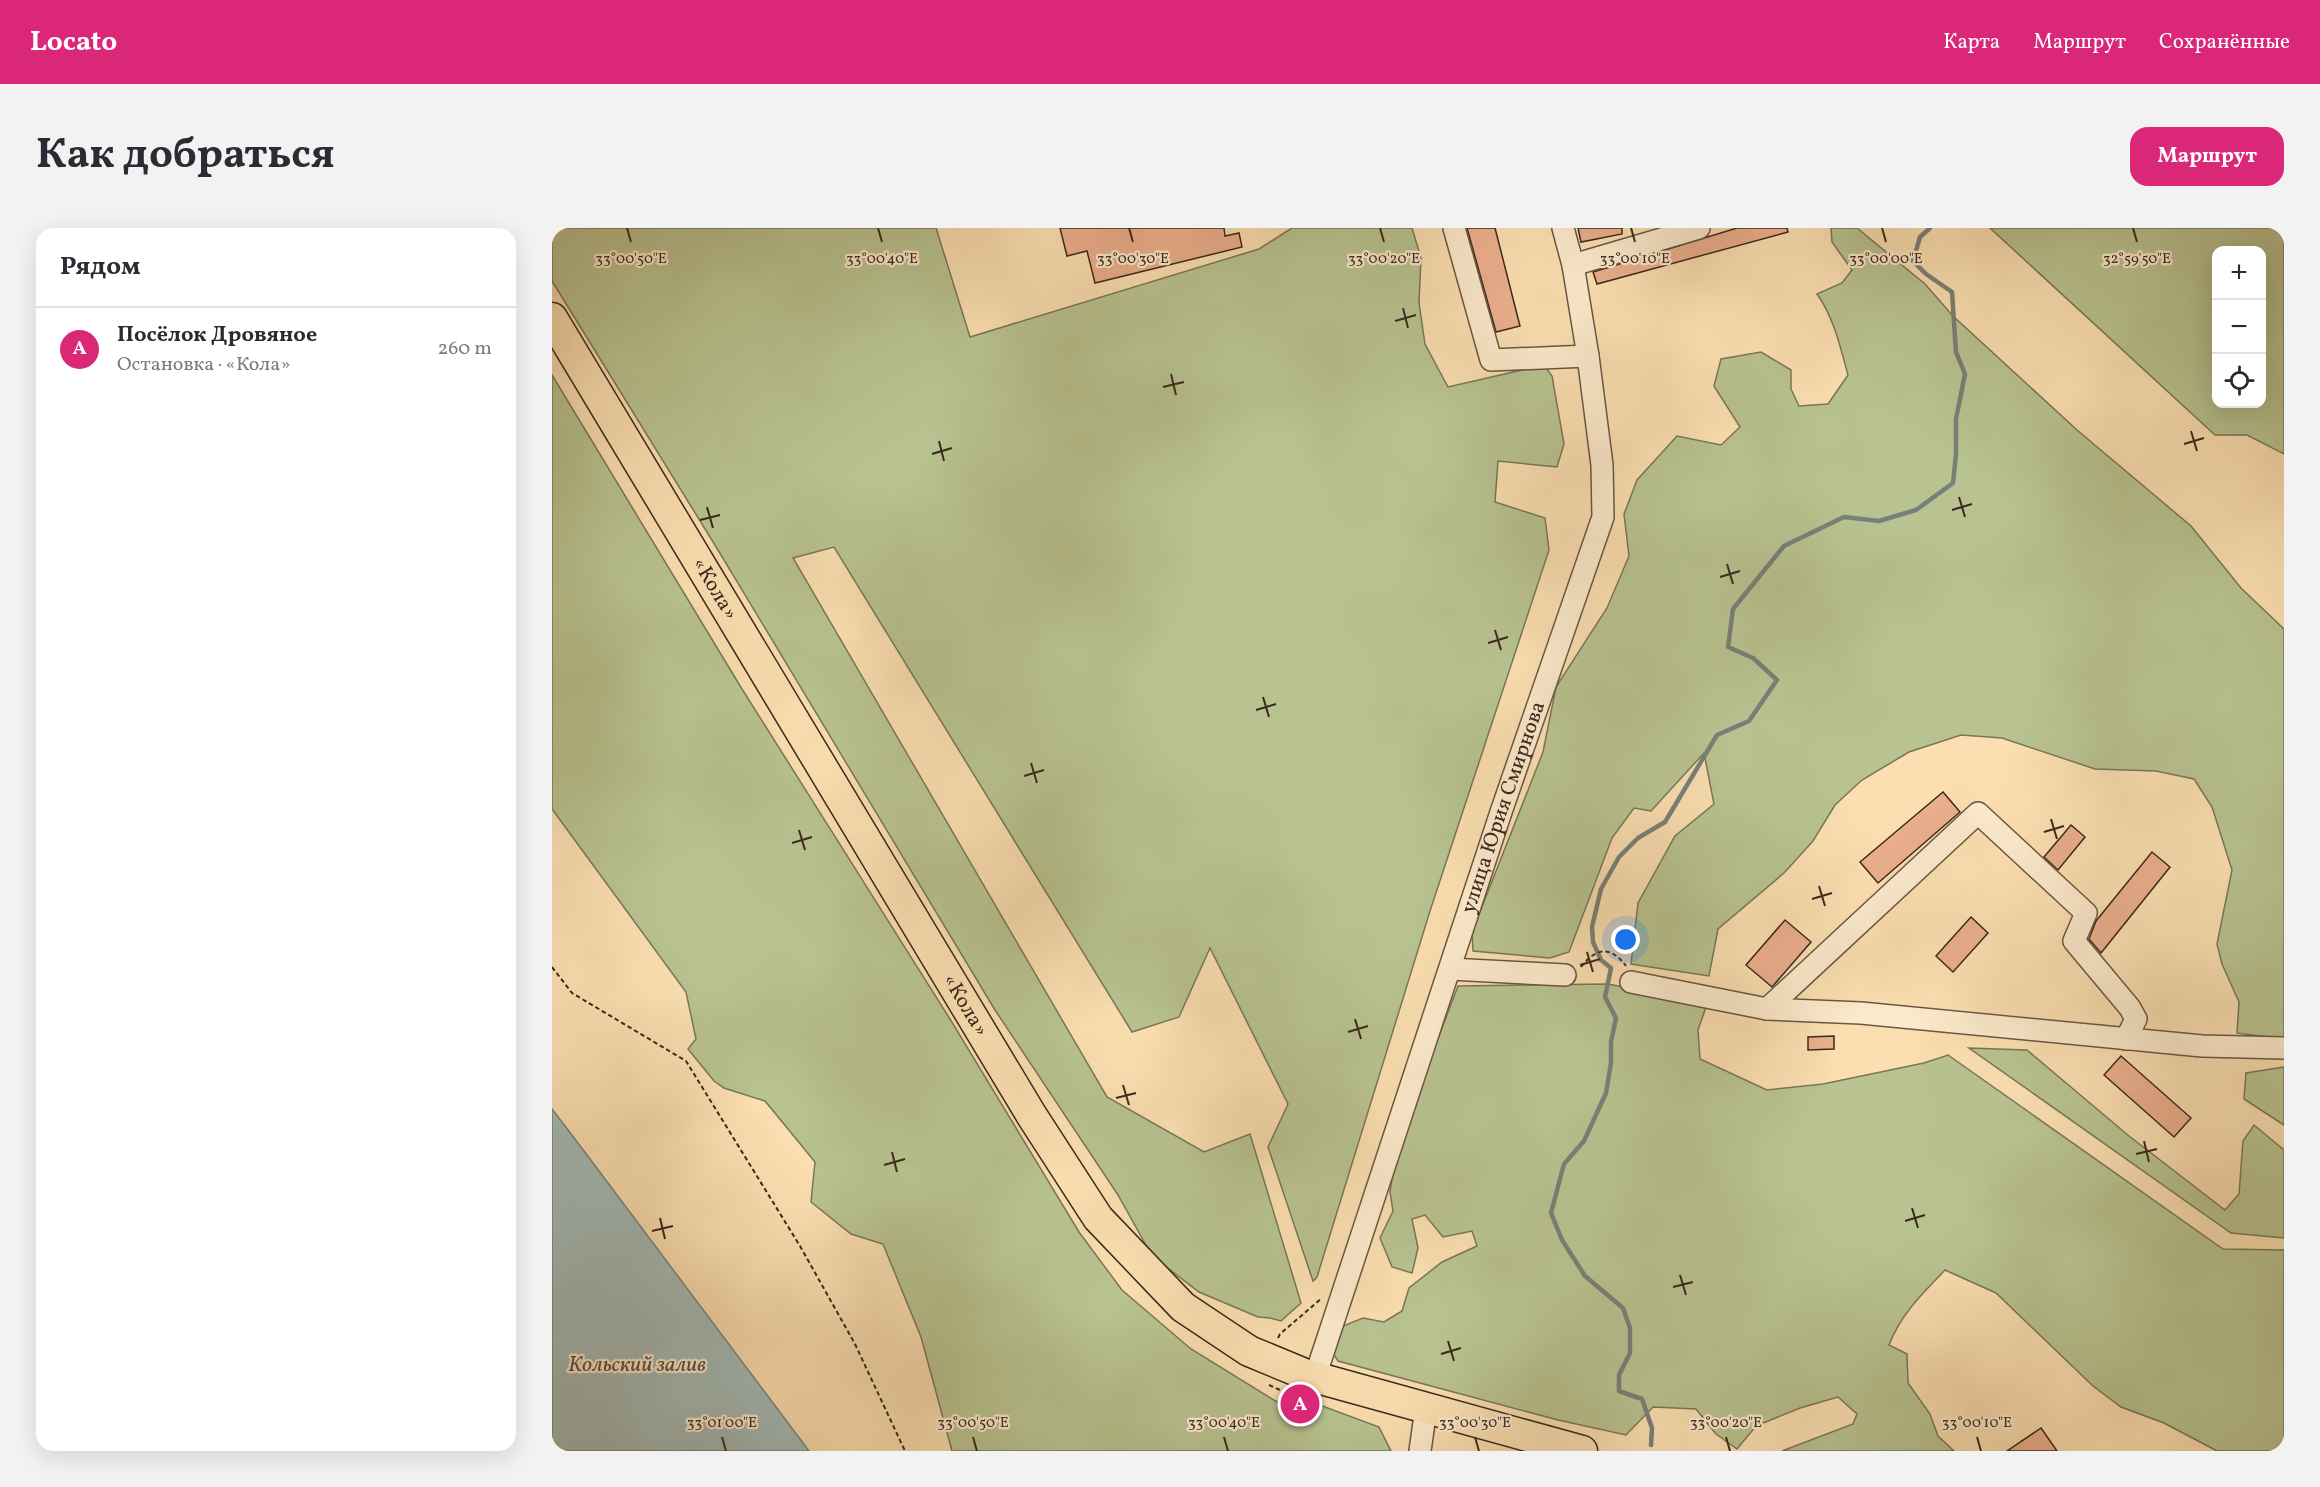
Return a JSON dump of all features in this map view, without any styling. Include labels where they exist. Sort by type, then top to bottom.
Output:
[{"type":"highway","name":"«Кола»","points":[[552,318],[973,1018],[1098,1218],[1183,1307],[1249,1350],[1315,1377],[1582,1451]]},
{"type":"street","points":[[1454,228],[1491,360],[1588,356]]},
{"type":"street","name":"улица Юрия Смирнова","points":[[1315,1377],[1501,812],[1603,517],[1602,465],[1588,356],[1563,228]]},
{"type":"street","points":[[1572,266],[1699,228]]},
{"type":"street","points":[[1767,1009],[1978,813],[2086,913],[2074,941],[2130,1008],[2136,1019],[2126,1039]]},
{"type":"street","points":[[1450,969],[1565,975]]},
{"type":"street","points":[[1631,982],[1767,1009],[1861,1013],[2202,1046],[2284,1048]]},
{"type":"street","points":[[1420,1451],[1426,1408]]},
{"type":"path","points":[[1593,954],[1602,951],[1618,956],[1630,971],[1631,982]]},
{"type":"path","points":[[552,967],[572,993],[686,1061],[811,1265],[855,1344],[905,1451]]},
{"type":"green space","points":[[552,228],[936,228],[970,337],[1259,249],[1292,228],[1412,228],[1421,258],[1419,303],[1425,344],[1448,387],[1544,365],[1552,376],[1564,444],[1557,467],[1498,461],[1495,502],[1545,518],[1549,550],[1430,911],[1317,1277],[1313,1281],[1268,1147],[1288,1104],[1210,948],[1179,1017],[1132,1032],[834,547],[793,558],[1107,1097],[1204,1152],[1250,1134],[1301,1303],[1281,1321],[1258,1317],[1199,1292],[1152,1256],[1118,1195],[995,1010],[718,550],[552,281]]},
{"type":"green space","points":[[1831,228],[1857,228],[1925,284],[1953,316],[2077,430],[2191,526],[2241,588],[2284,629],[2284,1039],[2237,1033],[2239,1002],[2222,964],[2217,944],[2232,870],[2212,807],[2194,779],[2156,771],[2095,769],[2002,738],[1961,735],[1909,752],[1862,780],[1835,805],[1813,841],[1784,873],[1718,929],[1709,976],[1631,964],[1638,903],[1675,836],[1714,804],[1704,753],[1651,811],[1634,808],[1612,838],[1569,952],[1550,958],[1473,951],[1472,932],[1543,752],[1556,687],[1607,608],[1629,556],[1624,514],[1637,480],[1677,436],[1721,445],[1740,427],[1714,386],[1721,359],[1761,352],[1791,370],[1791,389],[1799,406],[1828,404],[1848,375],[1832,323],[1817,294],[1842,283],[1852,270],[1832,242]]},
{"type":"green space","points":[[1990,228],[2284,228],[2284,454],[2247,435],[2215,435]]},
{"type":"green space","points":[[552,375],[742,689],[950,1019],[1079,1232],[1122,1290],[1191,1349],[1282,1405],[1317,1404],[1379,1427],[1391,1451],[952,1451],[921,1337],[883,1244],[851,1234],[811,1202],[815,1162],[765,1101],[724,1088],[714,1081],[688,1049],[696,1039],[686,992],[552,809]]},
{"type":"green space","points":[[1608,984],[1707,1004],[1698,1030],[1700,1059],[1767,1090],[1823,1084],[1924,1063],[1948,1055],[2223,1249],[2284,1250],[2284,1451],[2217,1451],[2164,1423],[2121,1407],[2093,1386],[1996,1293],[1945,1270],[1906,1314],[1889,1345],[1907,1354],[1908,1383],[1930,1414],[1938,1436],[1954,1451],[1782,1451],[1853,1424],[1857,1414],[1838,1397],[1800,1408],[1756,1426],[1737,1449],[1716,1434],[1696,1409],[1653,1407],[1626,1435],[1558,1420],[1338,1361],[1333,1353],[1343,1326],[1363,1318],[1384,1322],[1402,1311],[1409,1288],[1442,1262],[1477,1246],[1472,1231],[1443,1237],[1425,1215],[1412,1219],[1418,1248],[1412,1273],[1392,1267],[1380,1238],[1393,1211],[1390,1192],[1397,1146],[1458,986]]},
{"type":"green space","points":[[1969,1048],[2027,1050],[2129,1136],[2225,1210],[2239,1194],[2243,1141],[2254,1125],[2284,1150],[2284,1238],[2231,1233]]},
{"type":"green space","points":[[2284,1067],[2284,1125],[2244,1099],[2246,1073]]},
{"type":"water","name":"Кольский залив","points":[[552,1109],[581,1147],[809,1451],[552,1451]]},
{"type":"building","points":[[1060,228],[1224,228],[1225,236],[1239,233],[1242,247],[1095,283],[1087,251],[1067,256]]},
{"type":"building","points":[[1467,228],[1495,228],[1520,326],[1496,332]]},
{"type":"building","points":[[1578,228],[1622,228],[1622,234],[1581,242]]},
{"type":"building","points":[[1737,228],[1787,228],[1788,232],[1597,284],[1593,272]]},
{"type":"building","points":[[1943,792],[1960,812],[1878,883],[1860,862]]},
{"type":"building","points":[[2071,825],[2085,837],[2058,870],[2044,857]]},
{"type":"building","points":[[2152,852],[2170,867],[2101,953],[2089,939],[2096,921]]},
{"type":"building","points":[[1971,917],[1988,933],[1953,972],[1936,956]]},
{"type":"building","points":[[1785,920],[1811,942],[1772,987],[1746,965]]},
{"type":"building","points":[[1834,1036],[1834,1049],[1808,1050],[1808,1037]]},
{"type":"building","points":[[2121,1056],[2191,1118],[2174,1137],[2104,1075]]},
{"type":"building","points":[[2041,1428],[2057,1451],[2007,1451]]},
{"type":"waterway","points":[[1651,1445],[1652,1428],[1642,1399],[1619,1391],[1619,1375],[1630,1353],[1630,1328],[1623,1308],[1585,1276],[1562,1240],[1551,1213],[1564,1164],[1584,1141],[1606,1093],[1611,1063],[1611,1042],[1616,1018],[1605,997],[1611,968],[1601,960],[1593,942],[1592,927],[1601,889],[1619,857],[1638,838],[1665,822],[1717,735],[1749,721],[1777,680],[1753,658],[1728,647],[1733,609],[1784,546],[1844,517],[1879,521],[1916,510],[1953,483],[1956,419],[1965,374],[1956,352],[1952,292],[1926,274],[1913,261],[1920,237],[1930,228]]},
{"type":"place","name":"Посёлок Дровяное","points":[[1300,1404]]}]
